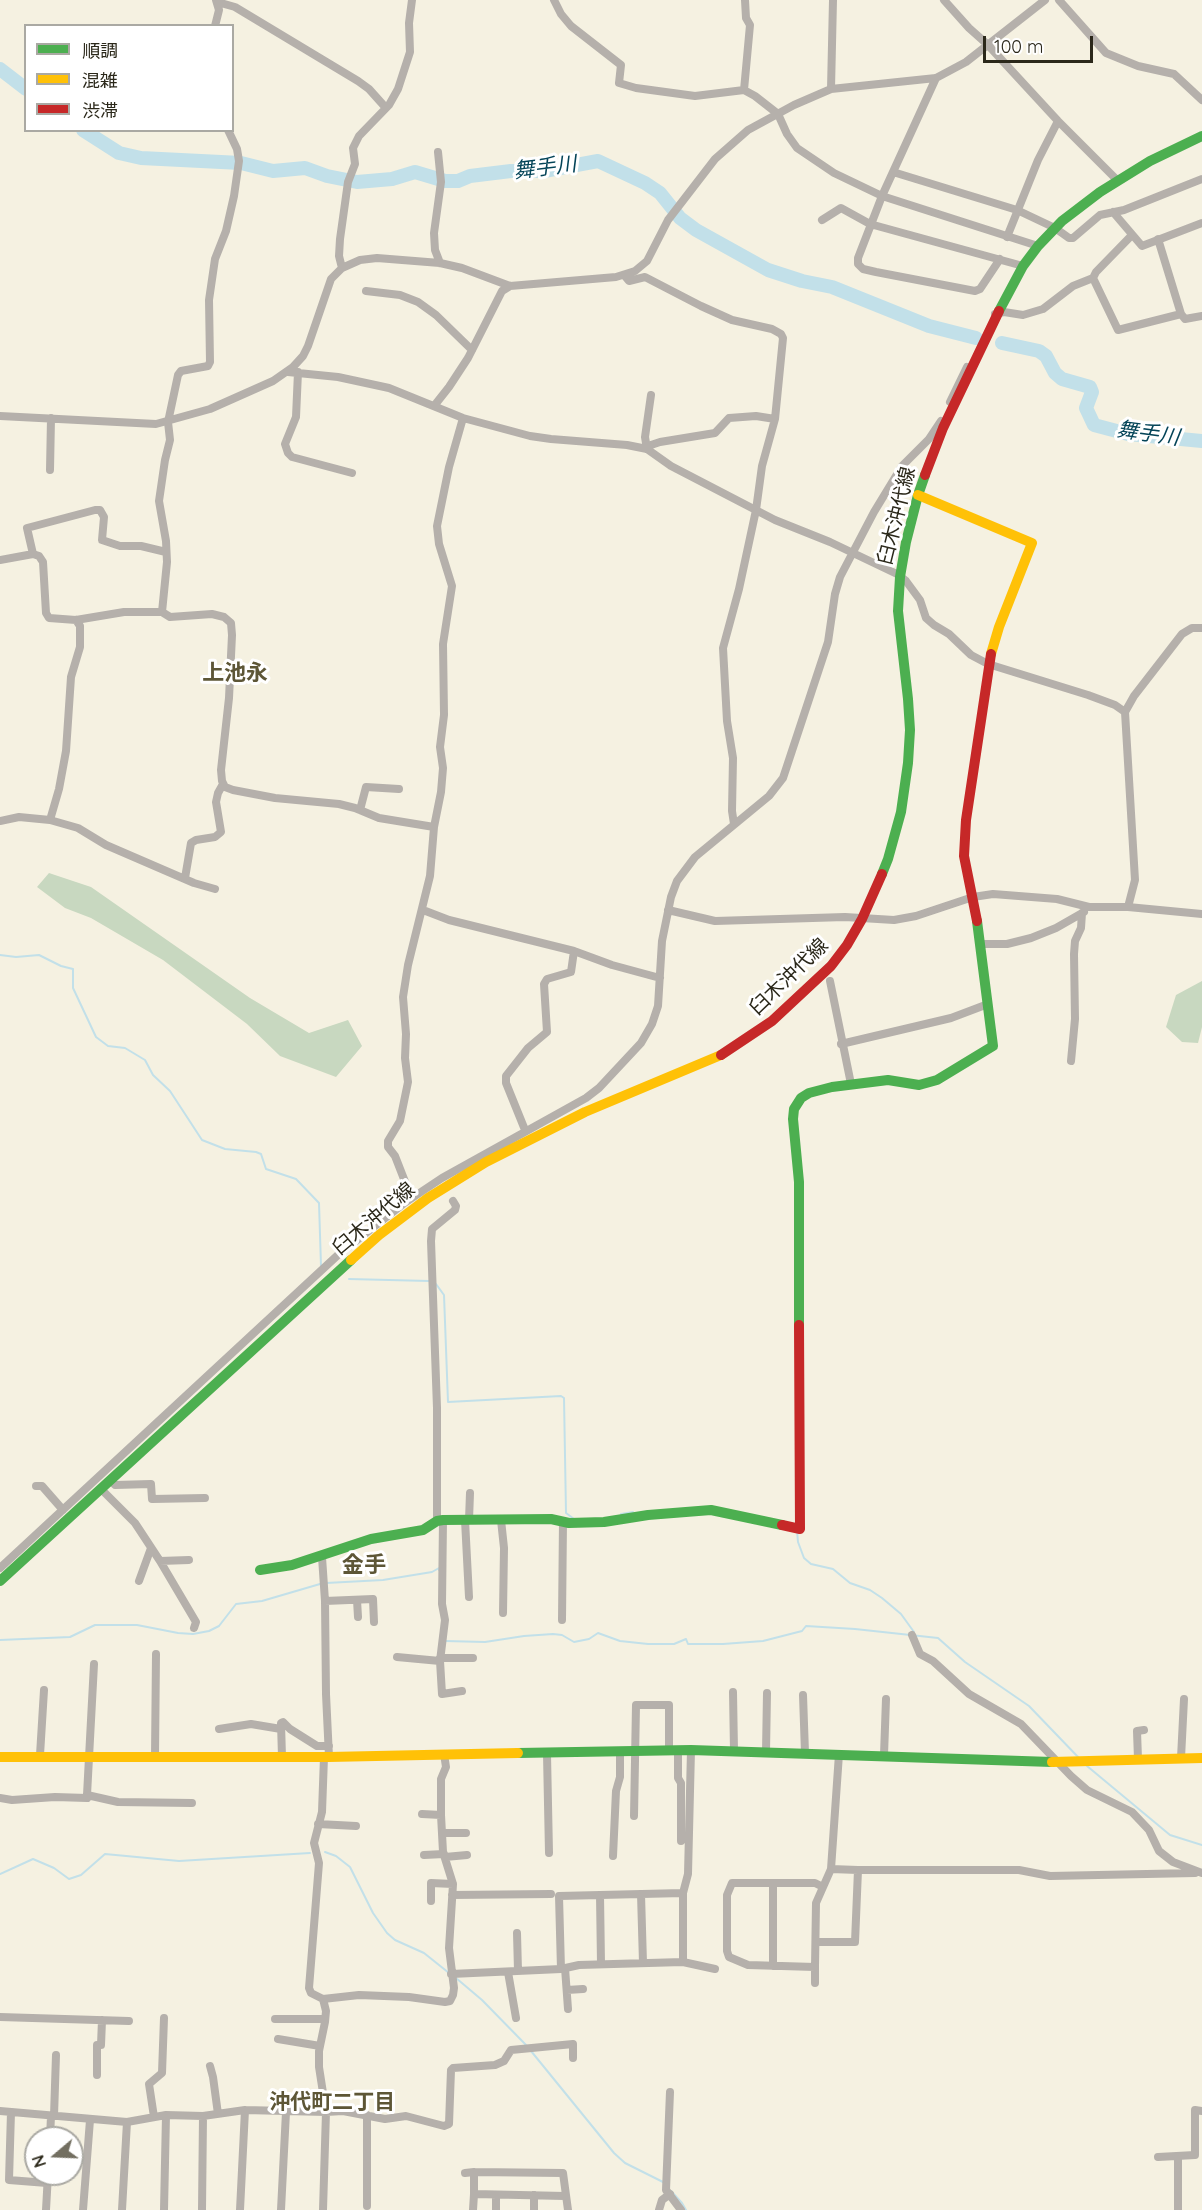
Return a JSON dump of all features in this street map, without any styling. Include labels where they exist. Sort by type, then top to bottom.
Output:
[{"type":"street","points":[[342,268],[339,249],[348,182],[355,165],[353,148],[359,136],[386,108],[398,89],[409,59],[412,0]]},
{"type":"street","points":[[554,0],[561,14],[571,26],[621,65],[619,83],[636,88],[695,96],[744,90],[778,114],[787,134],[797,148],[834,173],[882,196],[1038,246]]},
{"type":"street","points":[[744,90],[750,25],[746,18],[745,0]]},
{"type":"street","points":[[831,89],[833,0]]},
{"type":"street","points":[[944,0],[1118,181]]},
{"type":"street","points":[[0,416],[156,424],[210,409],[288,372],[309,346],[327,285],[335,273],[355,261],[367,259],[440,263],[475,272],[510,286],[624,275],[635,271],[647,261],[668,220],[715,159],[748,130],[831,89],[936,78],[966,62],[1045,0]]},
{"type":"street","points":[[1059,0],[1106,52],[1138,66],[1174,74],[1202,100]]},
{"type":"street","points":[[215,24],[218,14],[217,1],[235,7],[369,88],[386,108]]},
{"type":"street","points":[[936,78],[870,224],[858,264],[863,269],[975,291],[980,289],[1000,259]]},
{"type":"street","points":[[1007,237],[1038,160],[1058,121]]},
{"type":"street","points":[[162,612],[167,570],[159,501],[170,440],[168,422],[178,375],[181,371],[208,366],[211,358],[209,300],[215,259],[226,231],[239,161],[237,149],[229,132]]},
{"type":"street","name":"臼木沖代線","points":[[0,1581],[379,1235],[411,1210],[478,1167],[560,1125],[622,1096],[700,1065],[743,1042],[772,1021],[822,976],[843,951],[862,919],[894,843],[902,812],[908,763],[908,699],[898,611],[900,577],[918,495],[943,428],[998,313],[1023,266],[1038,246],[1055,228],[1118,181],[1150,161],[1202,136]]},
{"type":"street","points":[[438,152],[441,182],[434,233],[435,250],[440,263]]},
{"type":"street","points":[[893,172],[1017,210],[1073,238],[1100,214],[1124,210],[1202,179]]},
{"type":"street","points":[[822,220],[841,208],[870,224],[1023,266]]},
{"type":"street","points":[[1113,212],[1142,246],[1202,223]]},
{"type":"street","points":[[1132,235],[1096,272],[1094,279],[1118,330],[1181,314]]},
{"type":"street","points":[[1158,239],[1181,314],[1185,319],[1202,316]]},
{"type":"street","points":[[624,275],[629,281],[645,277],[672,293],[732,320],[772,329],[781,334],[783,342],[775,419],[762,466],[756,510],[739,589],[723,648],[727,721],[733,765],[732,814],[734,824]]},
{"type":"street","points":[[0,1569],[339,1254],[411,1197],[470,1161],[586,1098],[599,1088],[634,1050],[652,1024],[658,1006],[662,941],[674,888],[685,868],[702,850],[773,791],[786,772],[828,642],[837,586],[851,554],[902,466],[940,424],[990,318],[998,313],[1023,315],[1043,309],[1073,286],[1094,279]]},
{"type":"street","points":[[434,406],[450,387],[472,350],[497,298],[510,286]]},
{"type":"street","points":[[366,291],[411,298],[436,315],[472,350]]},
{"type":"street","points":[[288,372],[338,377],[380,385],[413,396],[463,418],[540,438],[627,445],[647,449],[671,466],[795,530],[830,542],[906,580],[920,600],[926,618],[934,626],[949,634],[971,655],[988,664],[1088,695],[1115,705],[1125,712]]},
{"type":"street","points":[[298,372],[296,417],[285,444],[288,453],[292,457],[352,473]]},
{"type":"street","points":[[647,449],[645,437],[651,395]]},
{"type":"street","points":[[647,449],[660,442],[715,433],[729,418],[756,416],[775,419]]},
{"type":"street","points":[[50,470],[51,418]]},
{"type":"street","points":[[411,1197],[395,1156],[388,1147],[388,1141],[400,1121],[408,1082],[403,997],[408,964],[430,876],[434,827],[442,783],[443,768],[440,747],[444,715],[443,645],[452,586],[439,544],[438,526],[449,467],[463,418]]},
{"type":"street","points":[[260,1570],[322,1557],[371,1539],[423,1530],[440,1521],[551,1519],[603,1522],[658,1514],[711,1510],[800,1528],[799,1182],[794,1109],[801,1098],[809,1094],[851,1084],[888,1080],[919,1085],[937,1080],[993,1046],[994,1038],[973,897],[964,856],[966,820],[988,664],[999,627],[1032,543],[918,495]]},
{"type":"street","points":[[33,554],[27,528],[95,510],[100,510],[104,517],[102,540],[120,546],[141,546],[166,552]]},
{"type":"street","points":[[0,560],[33,554],[39,556],[43,562],[47,616],[51,618],[76,620],[124,612],[162,612],[170,617],[212,614],[224,617],[231,623],[229,698],[222,749],[221,777],[223,784],[232,790],[259,796],[332,802],[379,818],[434,827]]},
{"type":"street","points":[[50,820],[66,752],[71,677],[80,647],[80,626],[76,620]]},
{"type":"street","points":[[1128,908],[1135,880],[1125,712],[1134,696],[1182,634],[1192,628],[1202,628]]},
{"type":"street","points":[[185,878],[191,843],[215,837],[221,832],[216,802],[223,784]]},
{"type":"street","points":[[360,810],[366,787],[399,789]]},
{"type":"street","points":[[0,821],[19,817],[50,820],[78,828],[106,845],[215,889]]},
{"type":"street","points":[[668,910],[715,921],[845,917],[894,920],[908,918],[973,897],[993,894],[1057,899],[1089,907],[1202,914]]},
{"type":"street","points":[[980,944],[1006,944],[1031,938],[1056,928],[1089,907]]},
{"type":"street","points":[[423,910],[449,920],[574,951],[612,965],[660,978]]},
{"type":"street","points":[[1071,1061],[1075,1019],[1074,954],[1075,941],[1081,928],[1082,913]]},
{"type":"street","points":[[525,1130],[506,1083],[506,1076],[528,1048],[547,1032],[544,984],[547,980],[571,972],[574,951]]},
{"type":"street","points":[[830,981],[841,1044],[851,1084]]},
{"type":"street","points":[[841,1044],[951,1018],[988,1004]]},
{"type":"street","points":[[453,1201],[456,1206],[455,1210],[432,1229],[431,1241],[442,1604],[445,1620],[440,1660],[442,1695],[462,1691]]},
{"type":"street","points":[[110,1480],[115,1485],[151,1484],[152,1498],[205,1498]]},
{"type":"street","points":[[36,1486],[42,1486],[63,1510]]},
{"type":"street","points":[[101,1489],[135,1523],[196,1622],[194,1628]]},
{"type":"street","points":[[469,1597],[467,1520],[470,1493]]},
{"type":"street","points":[[501,1520],[504,1548],[503,1612]]},
{"type":"street","points":[[562,1521],[562,1620]]},
{"type":"street","points":[[139,1581],[151,1548]]},
{"type":"street","points":[[322,1557],[326,1601],[327,1753],[322,1812],[314,1842],[319,1863],[309,1988],[311,1993],[323,1999],[359,1995],[450,2001],[454,1988],[449,1948],[453,1884],[444,1856],[442,1833],[441,1779],[446,1767],[444,1754]]},
{"type":"street","points":[[160,1561],[189,1560]]},
{"type":"street","points":[[326,1601],[373,1599],[374,1622]]},
{"type":"street","points":[[357,1600],[358,1617]]},
{"type":"street","points":[[912,1635],[920,1654],[933,1661],[969,1694],[1021,1724],[1087,1790],[1132,1812],[1149,1830],[1159,1851],[1173,1862],[1200,1873]]},
{"type":"street","points":[[155,1756],[156,1654]]},
{"type":"street","points":[[397,1657],[440,1660],[473,1658]]},
{"type":"street","points":[[0,1798],[12,1800],[55,1797],[87,1798],[94,1664]]},
{"type":"street","points":[[40,1755],[44,1690]]},
{"type":"street","points":[[733,1692],[734,1751]]},
{"type":"street","points":[[766,1752],[767,1693]]},
{"type":"street","points":[[803,1695],[805,1753]]},
{"type":"street","points":[[884,1755],[886,1699]]},
{"type":"street","points":[[1181,1758],[1184,1699]]},
{"type":"street","points":[[634,1816],[636,1705],[669,1705],[673,1750],[681,1783],[681,1841]]},
{"type":"street","points":[[282,1756],[281,1723],[283,1722],[327,1753]]},
{"type":"street","points":[[219,1729],[251,1724],[281,1729]]},
{"type":"street","points":[[1138,1759],[1137,1731],[1144,1730]]},
{"type":"street","points":[[0,1756],[282,1756],[327,1753],[547,1754],[691,1750],[1057,1762],[1202,1758]]},
{"type":"street","points":[[683,1962],[682,1893],[688,1874],[691,1750]]},
{"type":"street","points":[[613,1856],[620,1752]]},
{"type":"street","points":[[547,1754],[549,1853]]},
{"type":"street","points":[[814,1983],[816,1903],[831,1869],[839,1754]]},
{"type":"street","points":[[87,1795],[118,1802],[192,1803]]},
{"type":"street","points":[[422,1814],[441,1815]]},
{"type":"street","points":[[318,1824],[356,1826]]},
{"type":"street","points":[[442,1833],[466,1833]]},
{"type":"street","points":[[424,1855],[467,1855]]},
{"type":"street","points":[[831,1869],[1019,1870],[1050,1876],[1200,1873]]},
{"type":"street","points":[[816,1942],[855,1942],[858,1870]]},
{"type":"street","points":[[431,1901],[431,1883],[453,1884]]},
{"type":"street","points":[[815,1967],[748,1965],[729,1957],[727,1951],[728,1895],[732,1883],[814,1883],[823,1887]]},
{"type":"street","points":[[773,1884],[773,1966]]},
{"type":"street","points":[[568,2009],[563,1969],[559,1896],[682,1893]]},
{"type":"street","points":[[452,1895],[551,1894]]},
{"type":"street","points":[[641,1894],[643,1963]]},
{"type":"street","points":[[600,1895],[602,1964]]},
{"type":"street","points":[[517,1933],[518,1971]]},
{"type":"street","points":[[451,1974],[563,1969],[579,1965],[683,1962],[715,1969]]},
{"type":"street","points":[[508,1971],[516,2018]]},
{"type":"street","points":[[567,1990],[583,1989]]},
{"type":"street","points":[[323,1999],[325,2019],[319,2067],[326,2112],[323,2210]]},
{"type":"street","points":[[0,2017],[129,2021]]},
{"type":"street","points":[[154,2117],[149,2084],[162,2073],[164,2018]]},
{"type":"street","points":[[275,2019],[325,2019]]},
{"type":"street","points":[[97,2075],[97,2045],[100,2045],[102,2020]]},
{"type":"street","points":[[278,2039],[320,2046]]},
{"type":"street","points":[[0,2111],[127,2122],[166,2115],[203,2116],[245,2110],[343,2111],[385,2119],[406,2116],[444,2126],[449,2124],[451,2070],[453,2068],[495,2065],[504,2061],[512,2050],[574,2041],[573,2058]]},
{"type":"street","points":[[51,2126],[56,2055]]},
{"type":"street","points":[[210,2066],[218,2114]]},
{"type":"street","points":[[670,2092],[666,2190],[681,2210]]},
{"type":"street","points":[[240,2210],[245,2110]]},
{"type":"street","points":[[1158,2157],[1195,2155],[1195,2110],[1202,2111]]},
{"type":"street","points":[[11,2112],[9,2180],[24,2181]]},
{"type":"street","points":[[281,2210],[286,2112]]},
{"type":"street","points":[[164,2210],[166,2115]]},
{"type":"street","points":[[367,2115],[367,2206]]},
{"type":"street","points":[[202,2210],[203,2116]]},
{"type":"street","points":[[83,2210],[90,2120]]},
{"type":"street","points":[[122,2210],[127,2122]]},
{"type":"street","points":[[1178,2156],[1178,2210]]},
{"type":"street","points":[[473,2210],[474,2172]]},
{"type":"street","points":[[465,2173],[563,2173],[568,2210]]},
{"type":"street","points":[[46,2210],[47,2186]]},
{"type":"street","points":[[474,2194],[565,2196]]},
{"type":"street","points":[[496,2194],[496,2210]]},
{"type":"street","points":[[659,2210],[662,2200],[670,2194]]},
{"type":"street","points":[[534,2195],[534,2210]]},
{"type":"green space","points":[[49,873],[91,887],[250,998],[309,1033],[348,1020],[362,1046],[336,1077],[280,1056],[247,1024],[163,960],[91,918],[65,908],[37,887]]},
{"type":"green space","points":[[1202,981],[1202,1027],[1198,1043],[1182,1042],[1166,1027],[1176,995]]},
{"type":"waterway","name":"舞手川","points":[[0,69],[24,87]]},
{"type":"waterway","name":"舞手川","points":[[86,132],[119,153],[141,158],[241,163],[273,171],[305,168],[327,176],[357,182],[392,179],[415,172],[445,181],[458,181],[470,176],[511,171],[544,171],[598,161],[645,183],[660,193],[680,218],[696,230],[768,270],[802,281],[832,287],[929,326],[976,338]]},
{"type":"waterway","name":"舞手川","points":[[1002,343],[1039,351],[1046,356],[1055,373],[1062,379],[1090,387],[1092,392],[1086,408],[1094,425],[1128,434],[1202,441]]},
{"type":"waterway","points":[[0,955],[16,957],[39,955],[73,969],[73,988],[96,1037],[108,1046],[125,1048],[145,1060],[153,1075],[170,1091],[202,1140],[225,1149],[261,1154],[266,1169],[296,1179],[319,1203],[321,1266]]},
{"type":"waterway","points":[[349,1279],[429,1281]]},
{"type":"waterway","points":[[436,1284],[444,1295],[448,1402],[561,1396],[564,1398],[566,1513],[574,1519]]},
{"type":"waterway","points":[[621,1514],[633,1512]]},
{"type":"waterway","points":[[797,1531],[804,1558],[811,1564],[833,1569],[850,1583],[870,1590],[882,1598],[901,1614],[914,1632]]},
{"type":"waterway","points":[[326,1583],[383,1580],[432,1572],[439,1568],[439,1570]]},
{"type":"waterway","points":[[0,1640],[70,1637],[95,1625],[137,1625],[193,1634],[209,1631],[219,1626],[236,1604],[262,1601],[320,1584]]},
{"type":"waterway","points":[[445,1641],[485,1642],[553,1634],[562,1635],[574,1642],[589,1639],[598,1633],[620,1641],[648,1644],[674,1644],[686,1639],[688,1644],[723,1644],[763,1641],[802,1631],[806,1626],[938,1638],[965,1662],[1029,1706],[1079,1758]]},
{"type":"waterway","points":[[1087,1766],[1170,1835],[1202,1845]]},
{"type":"waterway","points":[[325,1852],[336,1856],[350,1867],[373,1913],[387,1933],[395,1940],[424,1953],[449,1973]]},
{"type":"waterway","points":[[0,1874],[33,1859],[54,1868],[69,1879],[81,1875],[105,1854],[179,1861],[310,1853]]},
{"type":"waterway","points":[[456,1978],[482,2000],[528,2047]]},
{"type":"waterway","points":[[531,2051],[614,2153],[625,2163],[663,2182]]},
{"type":"waterway","points":[[671,2191],[686,2210]]},
{"type":"traffic: fast","points":[[999,311],[1023,266],[1062,221],[1100,192],[1150,161],[1202,136]]},
{"type":"traffic: fast","points":[[882,874],[901,812],[908,763],[910,730],[908,699],[898,611],[900,577],[906,542],[925,475]]},
{"type":"traffic: fast","points":[[799,1325],[799,1182],[794,1109],[801,1098],[809,1093],[832,1087],[888,1080],[919,1085],[937,1080],[993,1046],[977,921]]},
{"type":"traffic: fast","points":[[0,1581],[351,1260]]},
{"type":"traffic: fast","points":[[260,1570],[292,1565],[371,1539],[423,1530],[443,1520],[551,1519],[569,1523],[604,1522],[648,1515],[711,1510],[782,1525]]},
{"type":"traffic: fast","points":[[518,1753],[691,1750],[1052,1762]]},
{"type":"traffic: slow","points":[[918,495],[1032,543],[999,627],[991,654]]},
{"type":"traffic: slow","points":[[351,1260],[379,1235],[428,1198],[486,1162],[585,1112],[721,1055]]},
{"type":"traffic: slow","points":[[0,1757],[329,1757],[518,1753]]},
{"type":"traffic: slow","points":[[1052,1762],[1202,1758]]},
{"type":"traffic: jam","points":[[925,475],[943,428],[999,311]]},
{"type":"traffic: jam","points":[[977,921],[964,856],[966,820],[991,654]]},
{"type":"traffic: jam","points":[[721,1055],[772,1021],[831,966],[862,919],[882,874]]},
{"type":"traffic: jam","points":[[782,1525],[800,1529],[799,1325]]},
{"type":"district","name":"上池永","points":[[235,673]]},
{"type":"district","name":"金手","points":[[364,1565]]},
{"type":"district","name":"沖代町二丁目","points":[[332,2103]]}]
